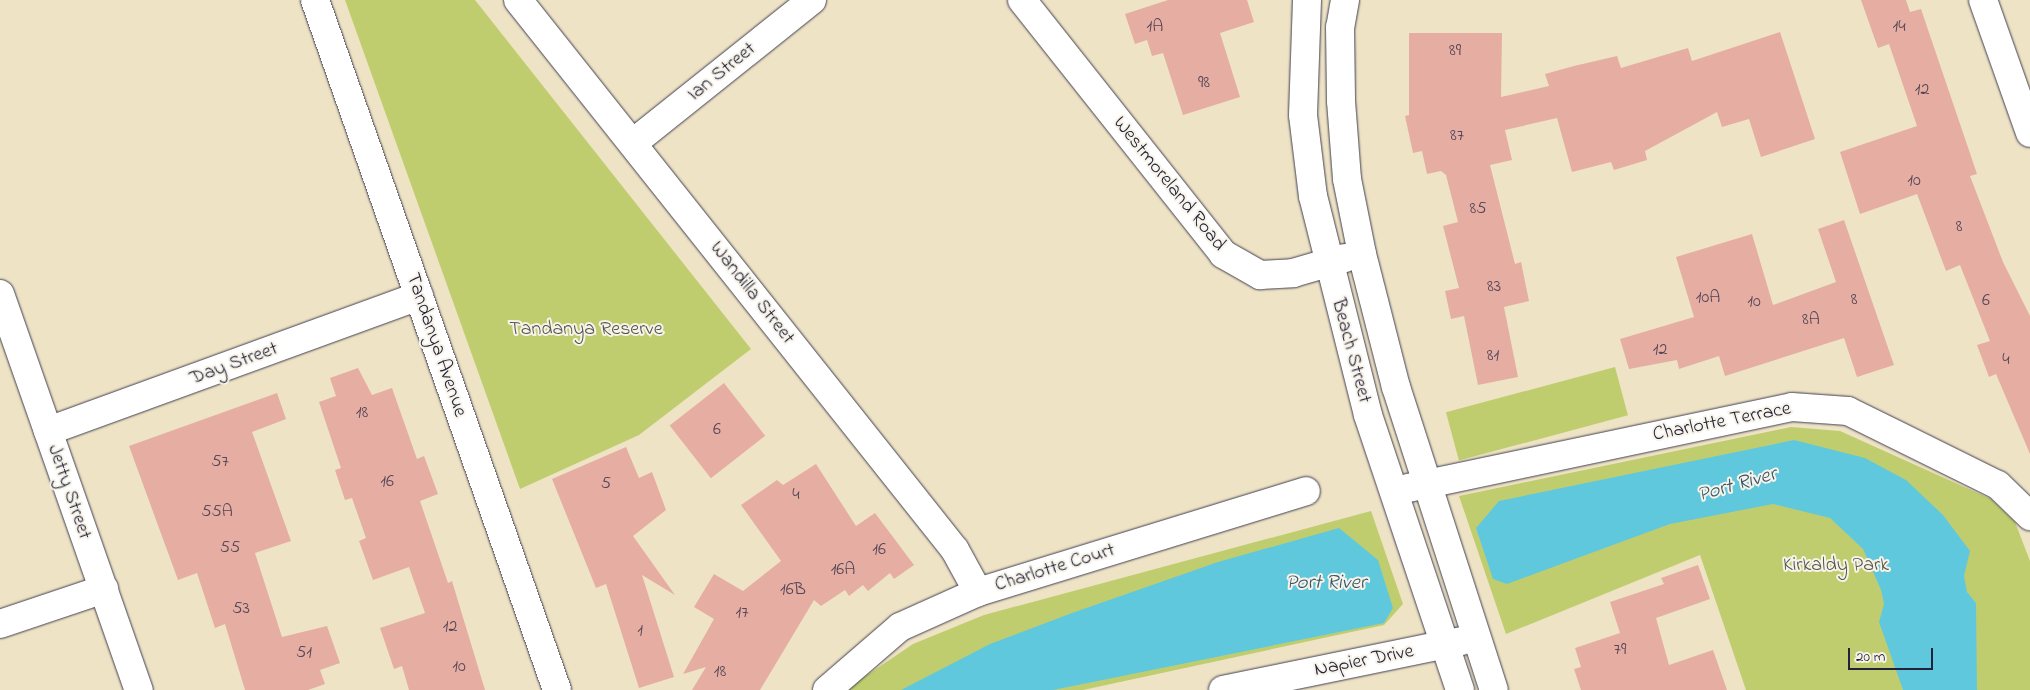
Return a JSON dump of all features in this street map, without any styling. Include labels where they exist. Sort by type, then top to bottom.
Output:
[{"type":"street","name":"Tandanya Avenue","points":[[315,0],[420,296],[556,690]]},
{"type":"street","name":"Wandilla Street","points":[[518,0],[955,550],[978,592]]},
{"type":"street","name":"Ian Street","points":[[633,143],[812,0]]},
{"type":"street","name":"Westmoreland Road","points":[[1022,0],[1223,254],[1260,275],[1294,272],[1362,254]]},
{"type":"street","name":"Beach Street","points":[[1307,0],[1303,114],[1313,196],[1328,263],[1391,493],[1460,690]]},
{"type":"street","name":"Beach Street","points":[[1345,0],[1340,27],[1341,101],[1347,179],[1362,254],[1426,483],[1494,690]]},
{"type":"street","points":[[1983,0],[2030,133]]},
{"type":"street","name":"Jetty Street","points":[[0,294],[139,690]]},
{"type":"street","name":"Day Street","points":[[48,431],[420,296]]},
{"type":"street","name":"Charlotte Terrace","points":[[1391,493],[1426,483],[1792,407],[1848,411],[1998,485],[2030,516]]},
{"type":"street","name":"Charlotte Court","points":[[827,690],[900,628],[978,592],[1306,491]]},
{"type":"street","points":[[0,624],[104,589]]},
{"type":"street","name":"Napier Drive","points":[[1223,690],[1444,646],[1476,637]]},
{"type":"green space","name":"Tandanya Reserve","points":[[345,0],[475,0],[751,349],[639,435],[520,489]]},
{"type":"green space","points":[[1615,367],[1628,415],[1459,461],[1446,412]]},
{"type":"green space","name":"Kirkaldy Park","points":[[1791,427],[1840,431],[1991,499],[2015,522],[2030,561],[2030,690],[1746,690],[1700,555],[1506,634],[1459,496]]},
{"type":"green space","name":"Port River","points":[[1371,511],[1403,604],[1384,625],[1083,690],[845,690],[913,644],[984,615]]},
{"type":"water","name":"Port River","points":[[1794,440],[1865,458],[1906,480],[1943,515],[1970,551],[1964,576],[1967,592],[1976,603],[1977,690],[1903,690],[1879,622],[1884,604],[1881,590],[1863,549],[1830,518],[1773,504],[1670,524],[1507,584],[1493,579],[1476,528],[1499,501]]},
{"type":"water","name":"Port River","points":[[1339,528],[1378,560],[1393,608],[1384,623],[1053,690],[901,690],[990,644],[1072,613],[1218,562]]},
{"type":"building","points":[[1168,0],[1247,0],[1254,22],[1220,33],[1240,97],[1183,115],[1163,53],[1152,56],[1147,40],[1135,44],[1125,14]]},
{"type":"building","points":[[1861,0],[1906,0],[1910,12],[1921,9],[1977,174],[1970,176],[2003,262],[2030,316],[2030,454],[1996,374],[1989,377],[1977,345],[1990,341],[1960,265],[1946,271],[1917,194],[1860,214],[1840,152],[1917,126],[1889,44],[1878,48]]},
{"type":"building","points":[[1780,32],[1815,139],[1761,157],[1749,119],[1722,127],[1717,112],[1645,151],[1647,160],[1614,170],[1611,162],[1572,172],[1557,118],[1505,130],[1512,160],[1490,165],[1515,264],[1521,262],[1529,301],[1504,307],[1518,377],[1478,385],[1464,316],[1451,319],[1445,291],[1459,288],[1443,226],[1458,222],[1446,175],[1441,171],[1427,174],[1422,151],[1413,153],[1405,116],[1409,115],[1409,33],[1502,33],[1501,97],[1549,86],[1545,74],[1574,66],[1617,56],[1621,68],[1688,48],[1692,61]]},
{"type":"building","points":[[1844,220],[1894,365],[1857,377],[1844,338],[1725,376],[1719,356],[1679,369],[1677,360],[1629,369],[1620,339],[1694,317],[1676,257],[1752,234],[1773,305],[1836,282],[1818,229]]},
{"type":"building","points":[[358,368],[372,395],[392,388],[417,459],[424,456],[438,494],[420,501],[448,583],[452,581],[485,690],[409,690],[402,666],[394,669],[380,628],[425,613],[409,567],[373,580],[359,541],[366,538],[352,498],[345,500],[335,470],[341,468],[319,402],[336,396],[330,378]]},
{"type":"building","points":[[724,383],[765,436],[711,478],[670,425]]},
{"type":"building","points":[[277,393],[286,419],[252,432],[291,541],[255,553],[282,637],[327,626],[340,663],[320,670],[325,684],[308,690],[245,690],[225,624],[215,628],[197,573],[178,580],[129,446]]},
{"type":"building","points":[[626,447],[639,478],[652,472],[666,510],[633,536],[675,595],[642,575],[674,677],[639,688],[606,584],[596,588],[552,479]]},
{"type":"building","points":[[816,464],[856,526],[875,513],[914,565],[894,579],[890,573],[868,591],[863,585],[849,596],[845,590],[821,606],[814,600],[760,690],[692,690],[706,667],[683,674],[714,619],[694,607],[714,574],[743,591],[781,561],[741,505],[777,480],[783,485]]},
{"type":"building","points":[[1698,565],[1710,599],[1656,618],[1669,665],[1713,650],[1727,690],[1581,690],[1574,669],[1581,667],[1575,648],[1620,633],[1610,602],[1664,584],[1661,578]]}]
